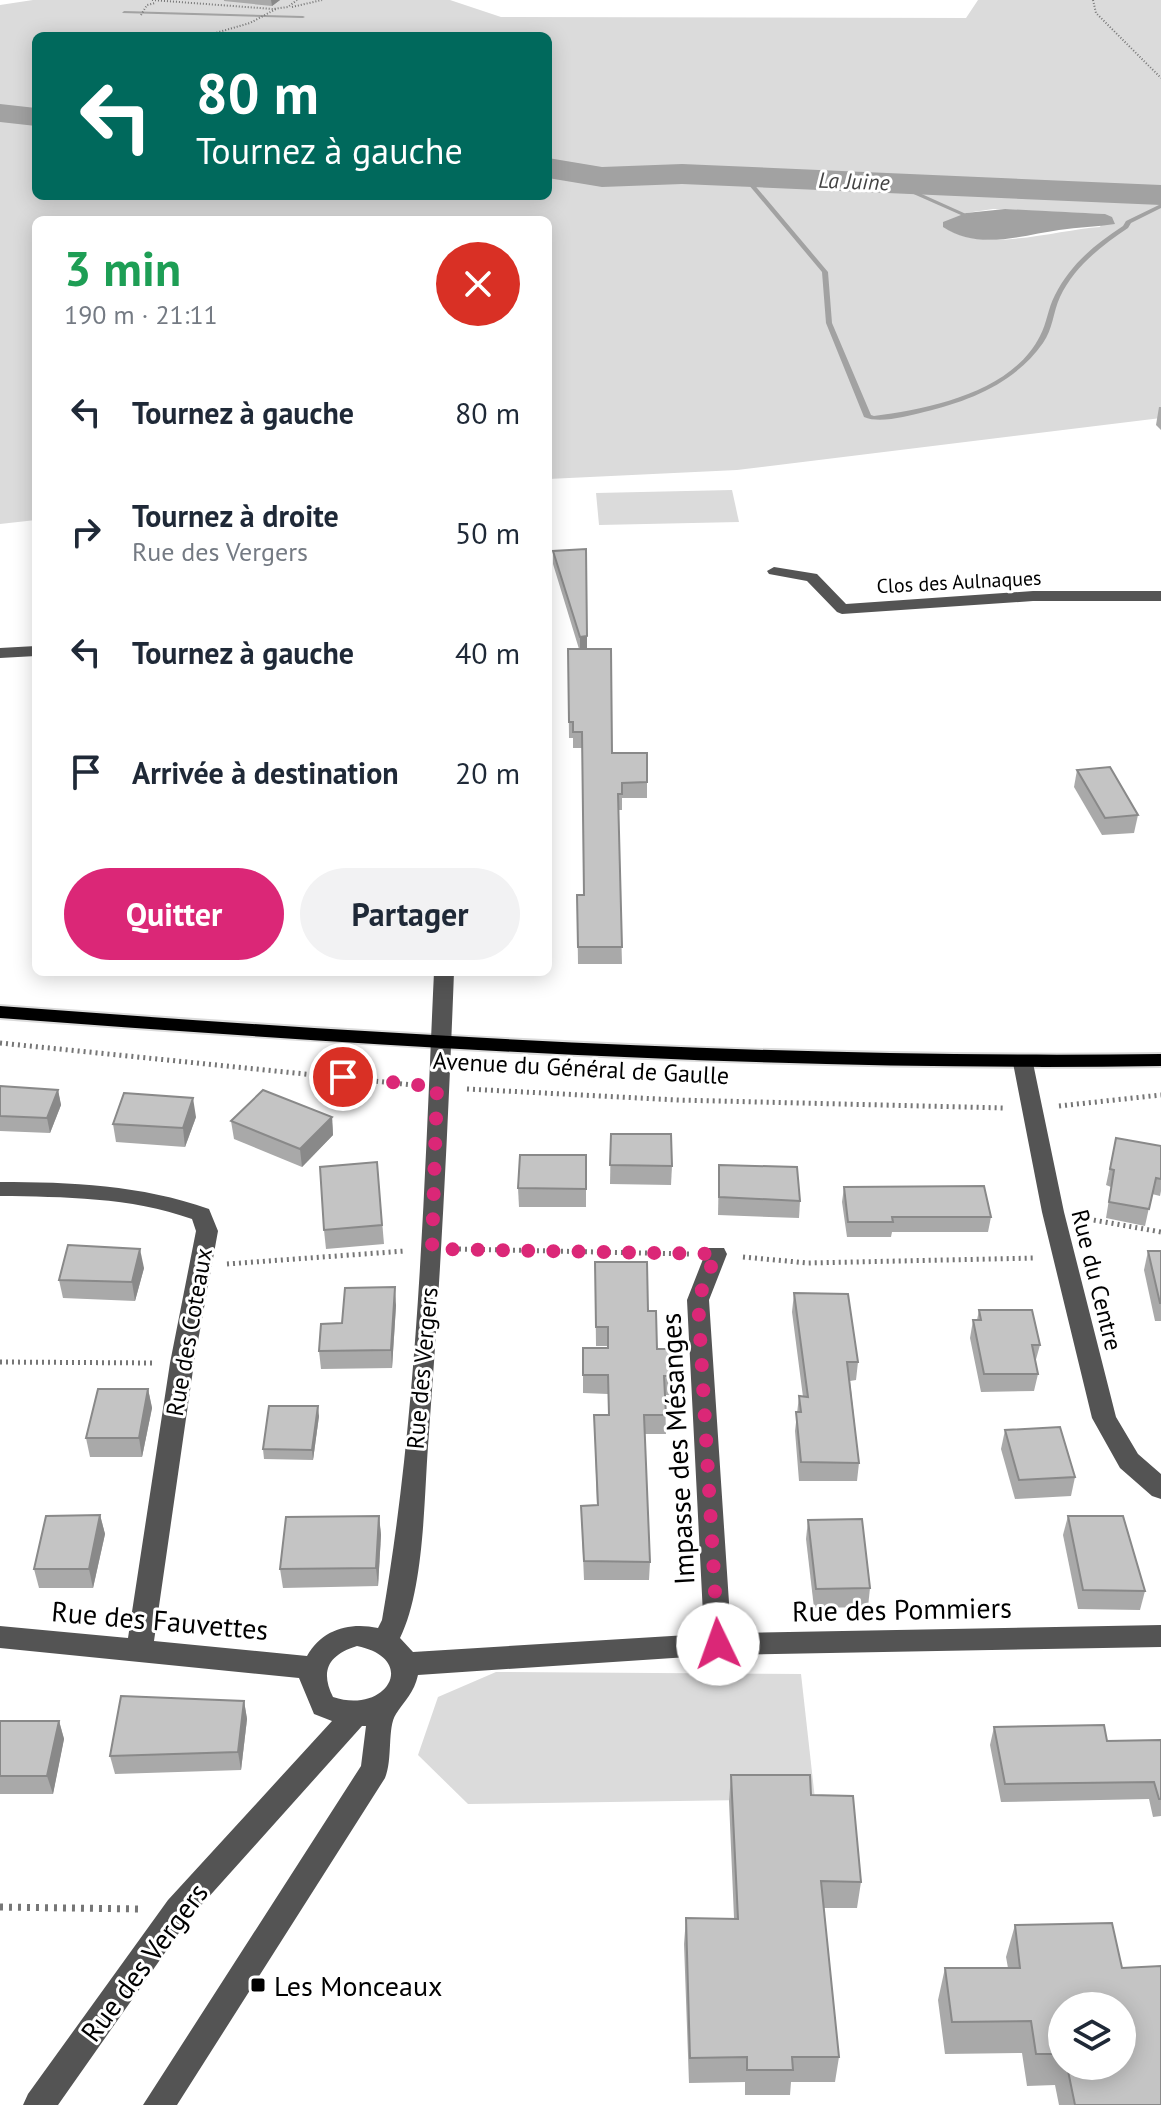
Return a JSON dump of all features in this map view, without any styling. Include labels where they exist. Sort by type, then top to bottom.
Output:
[{"type":"main road","name":"Avenue du Général de Gaulle","points":[[0,1012],[439,1045],[1023,1063],[1161,1060]]},
{"type":"street","name":"Clos des Aulnaques","points":[[774,571],[812,577],[842,609],[1033,596],[1161,596]]},
{"type":"street","points":[[0,653],[32,651]]},
{"type":"street","name":"Rue des Vergers","points":[[385,1640],[395,1621],[408,1544],[432,1249],[444,976]]},
{"type":"street","name":"Rue du Centre","points":[[1023,1063],[1053,1212],[1104,1418],[1129,1461],[1161,1489]]},
{"type":"street","name":"Rue des Coteaux","points":[[0,1189],[50,1189],[177,1204],[201,1214],[207,1231],[182,1363],[139,1652]]},
{"type":"street","name":"Impasse des Mésanges","points":[[716,1254],[698,1300],[718,1644]]},
{"type":"street","points":[[357,1635],[385,1640],[402,1654],[406,1664],[402,1690],[382,1710],[353,1717],[324,1706],[316,1695],[313,1668],[319,1656],[343,1639],[357,1635]]},
{"type":"street","name":"Rue des Pommiers","points":[[406,1664],[718,1644],[1161,1636]]},
{"type":"street","name":"Rue des Fauvettes","points":[[0,1637],[313,1668]]},
{"type":"street","points":[[159,2105],[375,1769],[382,1710]]},
{"type":"street","name":"Rue des Vergers","points":[[39,2105],[178,1910],[353,1717]]},
{"type":"path","points":[[152,0],[156,3],[276,8],[322,0]]},
{"type":"path","points":[[288,7],[297,0]]},
{"type":"path","points":[[1093,0],[1096,13],[1161,78]]},
{"type":"path","points":[[142,13],[156,3]]},
{"type":"path","points":[[219,32],[250,23],[276,8]]},
{"type":"path","name":"Avenue du Général de Gaulle","points":[[0,1043],[437,1087],[677,1100],[1032,1109],[1161,1095]]},
{"type":"path","points":[[1053,1212],[1161,1232]]},
{"type":"path","points":[[202,1266],[432,1249],[716,1254],[808,1263],[1065,1257]]},
{"type":"path","points":[[0,1362],[182,1363]]},
{"type":"path","points":[[0,1907],[178,1910]]},
{"type":"shaded area","points":[[33,0],[450,0],[501,17],[966,18],[978,0],[1161,0],[1161,418],[737,470],[552,479],[552,216],[32,216],[32,520],[0,524],[0,5]],"holes":[[[993,209],[1105,214],[1100,227],[999,240],[960,235],[944,227],[966,213]]]},
{"type":"shaded area","points":[[1005,209],[1105,214],[1112,217],[1115,224],[986,240],[957,234],[943,227],[943,222],[966,213]]},
{"type":"shaded area","points":[[732,490],[739,522],[599,525],[596,493]]},
{"type":"shaded area","points":[[496,1672],[801,1674],[815,1799],[468,1804],[418,1755],[438,1697]]},
{"type":"building","points":[[586,549],[587,636],[580,637],[553,551]]},
{"type":"building","points":[[568,649],[611,649],[612,753],[647,753],[647,782],[622,783],[622,794],[618,794],[622,947],[578,947],[577,895],[584,895],[582,732],[573,732],[573,722],[569,722]]},
{"type":"building","points":[[1110,767],[1138,815],[1105,818],[1077,770]]},
{"type":"building","points":[[0,1086],[58,1090],[47,1118],[0,1116]]},
{"type":"building","points":[[263,1090],[332,1117],[300,1149],[231,1121]]},
{"type":"building","points":[[124,1093],[193,1098],[183,1128],[113,1124]]},
{"type":"building","points":[[611,1134],[671,1134],[672,1166],[610,1165]]},
{"type":"building","points":[[1116,1138],[1161,1146],[1161,1179],[1156,1178],[1149,1209],[1109,1202],[1114,1170],[1110,1169]]},
{"type":"building","points":[[520,1155],[586,1155],[586,1189],[518,1188]]},
{"type":"building","points":[[377,1162],[382,1225],[324,1230],[320,1167]]},
{"type":"building","points":[[719,1165],[797,1167],[800,1201],[719,1197]]},
{"type":"building","points":[[984,1186],[991,1217],[892,1217],[893,1222],[848,1222],[844,1187]]},
{"type":"building","points":[[68,1245],[140,1249],[132,1282],[59,1280]]},
{"type":"building","points":[[1148,1251],[1161,1251],[1161,1303],[1160,1303]]},
{"type":"building","points":[[595,1262],[647,1262],[648,1311],[656,1311],[657,1349],[670,1349],[672,1376],[664,1376],[666,1415],[644,1415],[650,1562],[584,1561],[581,1506],[598,1505],[594,1415],[609,1415],[608,1375],[583,1375],[583,1348],[608,1348],[608,1327],[596,1327]]},
{"type":"building","points":[[395,1287],[391,1350],[319,1351],[321,1324],[342,1323],[345,1288]]},
{"type":"building","points":[[794,1293],[848,1294],[858,1362],[847,1362],[859,1463],[801,1462],[796,1412],[801,1412],[799,1396],[808,1397]]},
{"type":"building","points":[[979,1310],[1032,1310],[1040,1345],[1032,1345],[1038,1374],[984,1374],[973,1320],[981,1320]]},
{"type":"building","points":[[98,1389],[148,1389],[139,1438],[86,1438]]},
{"type":"building","points":[[269,1406],[318,1406],[312,1450],[263,1449]]},
{"type":"building","points":[[1060,1427],[1075,1477],[1019,1480],[1005,1430]]},
{"type":"building","points":[[100,1515],[89,1569],[34,1569],[46,1516]]},
{"type":"building","points":[[379,1516],[376,1568],[280,1569],[286,1517]]},
{"type":"building","points":[[1068,1516],[1123,1516],[1145,1591],[1083,1590]]},
{"type":"building","points":[[862,1519],[870,1588],[816,1589],[808,1520]]},
{"type":"building","points":[[121,1696],[244,1701],[238,1752],[110,1756]]},
{"type":"building","points":[[0,1721],[59,1721],[47,1776],[0,1776]]},
{"type":"building","points":[[1104,1725],[1107,1741],[1161,1740],[1161,1799],[1154,1782],[1005,1784],[994,1727]]},
{"type":"building","points":[[731,1775],[810,1775],[811,1795],[853,1796],[861,1882],[821,1881],[839,2057],[792,2057],[793,2070],[747,2070],[747,2057],[690,2058],[686,1918],[738,1919]]},
{"type":"building","points":[[1112,1923],[1122,1968],[1161,1966],[1161,2105],[1075,2105],[1070,2080],[1136,2080],[1136,1992],[1048,1992],[1048,2054],[1036,2054],[1031,2021],[952,2022],[945,1968],[1020,1968],[1015,1925]]},
{"type":"waterway","points":[[124,12],[303,17]]},
{"type":"waterway","name":"La Juine","points":[[0,113],[32,117]]},
{"type":"waterway","name":"La Juine","points":[[552,169],[602,177],[682,174],[1161,195]]},
{"type":"waterway","points":[[745,177],[825,272],[829,323],[868,417],[874,418],[944,405],[989,387],[1009,374],[1027,359],[1041,341],[1058,295],[1079,265],[1096,248],[1126,227],[1128,222],[1161,206]]},
{"type":"waterway","points":[[893,183],[972,218]]},
{"type":"place","name":"Les Monceaux","points":[[258,1985]]},
{"type":"route","points":[[343,1077],[437,1087],[432,1249],[716,1254],[698,1300],[718,1644]]}]
